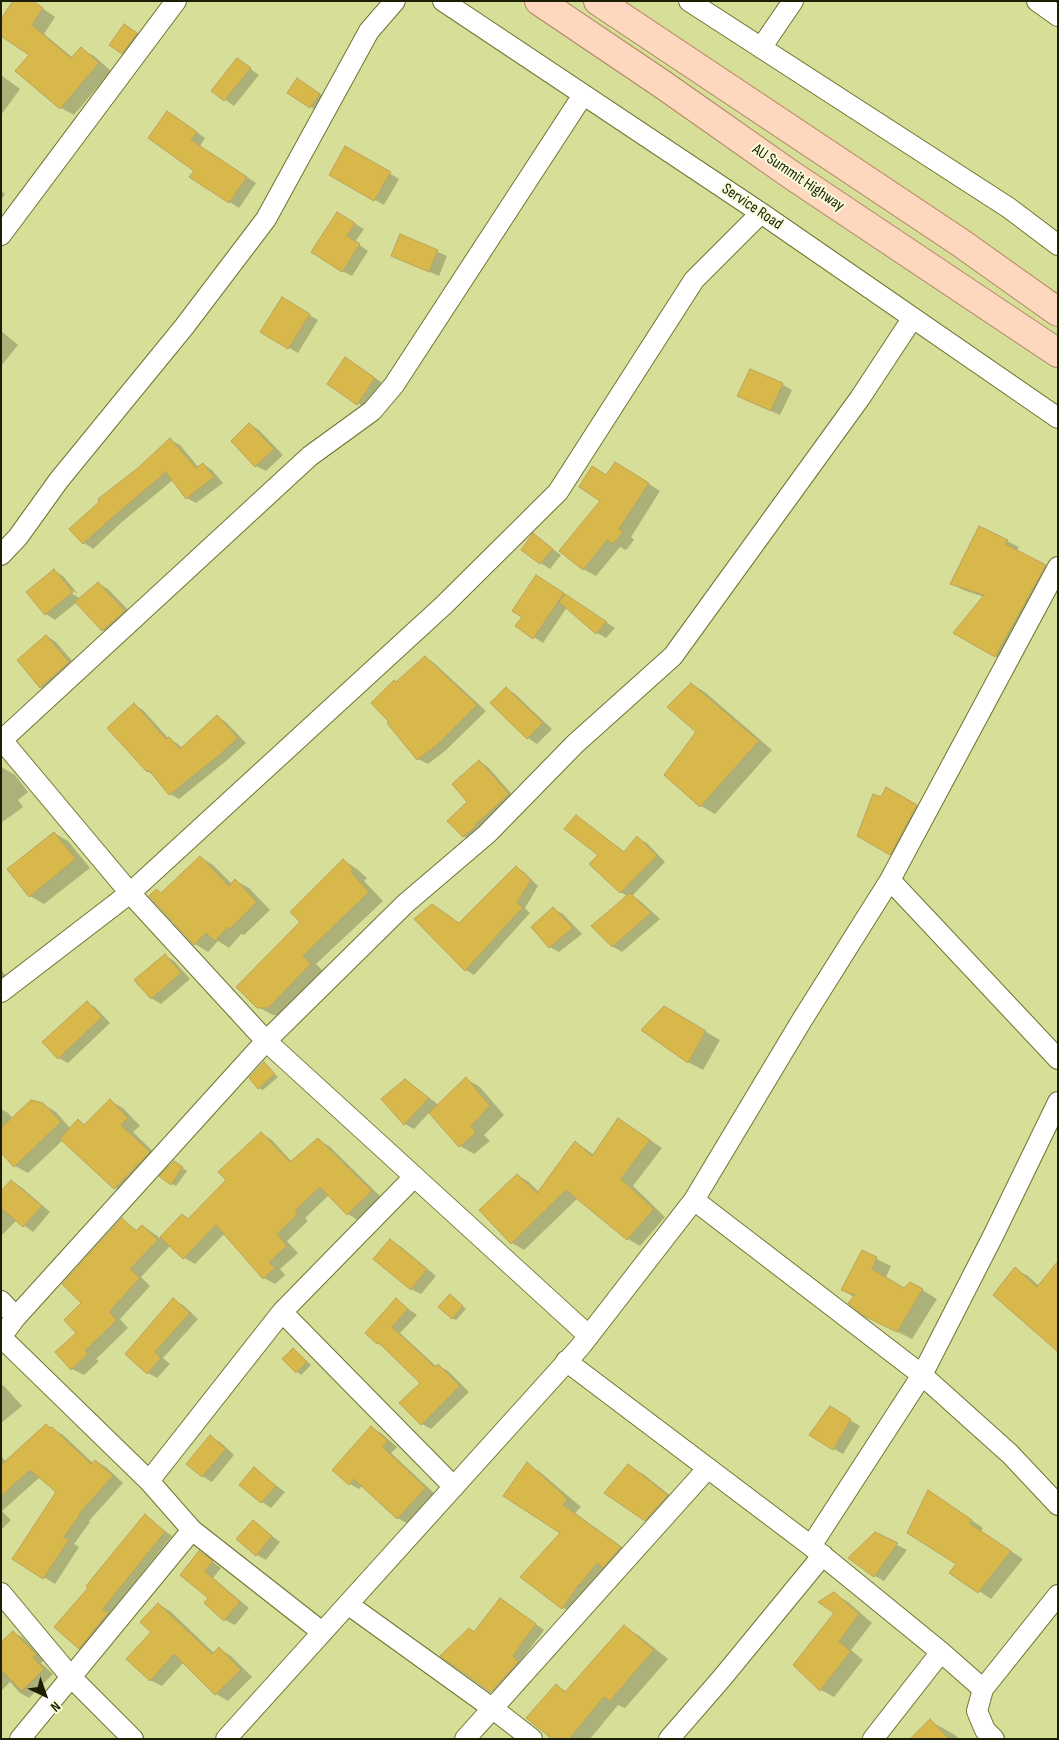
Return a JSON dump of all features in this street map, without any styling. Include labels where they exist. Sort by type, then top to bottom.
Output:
[{"type":"main road","name":"AU Summit Highway","points":[[539,1],[790,174],[1058,353]]},
{"type":"main road","points":[[598,1],[961,242],[1058,312]]},
{"type":"street","points":[[1,235],[176,1]]},
{"type":"street","points":[[1,555],[18,537],[59,480],[184,327],[266,219],[369,31],[395,1]]},
{"type":"street","name":"Service Road","points":[[444,1],[762,213],[912,319],[1058,418]]},
{"type":"street","points":[[689,1],[1009,208],[1058,245]]},
{"type":"street","points":[[761,48],[793,1]]},
{"type":"street","points":[[1037,1],[1058,16]]},
{"type":"street","points":[[583,94],[394,385],[372,411],[310,456],[2,740],[130,893],[266,1041],[589,1336]]},
{"type":"street","points":[[1,992],[130,893],[444,605],[558,492],[694,280],[762,213]]},
{"type":"street","points":[[322,1632],[192,1530],[149,1481],[1,1337],[16,1317],[266,1041],[405,904],[487,834],[575,744],[674,656],[854,406],[912,319]]},
{"type":"street","points":[[226,1739],[322,1632],[349,1605],[589,1336],[694,1200],[802,1020],[890,880],[1058,567]]},
{"type":"street","points":[[890,880],[1058,1058]]},
{"type":"street","points":[[669,1739],[722,1678],[817,1550],[922,1374],[994,1234],[1058,1102]]},
{"type":"street","points":[[149,1481],[282,1312],[414,1176]]},
{"type":"street","points":[[694,1200],[922,1374],[1010,1454],[1058,1505]]},
{"type":"street","points":[[1,1301],[16,1317]]},
{"type":"street","points":[[282,1312],[454,1487]]},
{"type":"street","points":[[566,1362],[817,1550],[941,1652],[983,1690]]},
{"type":"street","points":[[465,1739],[708,1468]]},
{"type":"street","points":[[20,1739],[192,1530]]},
{"type":"street","points":[[1,1593],[71,1677],[133,1739]]},
{"type":"street","points":[[994,1739],[985,1730],[977,1711],[983,1690],[1058,1595]]},
{"type":"street","points":[[349,1605],[532,1739]]},
{"type":"street","points":[[872,1739],[941,1652]]},
{"type":"building","points":[[13,1],[33,1],[43,8],[32,25],[71,58],[81,47],[99,63],[60,109],[15,71],[29,55],[1,36],[1,19]]},
{"type":"building","points":[[124,24],[137,33],[122,54],[109,45]]},
{"type":"building","points":[[237,58],[251,68],[224,101],[211,91]]},
{"type":"building","points":[[297,78],[320,94],[310,108],[287,93]]},
{"type":"building","points":[[167,111],[197,132],[191,140],[247,177],[229,203],[189,177],[194,171],[148,138]]},
{"type":"building","points":[[345,146],[391,172],[374,201],[329,175]]},
{"type":"building","points":[[337,212],[355,223],[347,236],[360,244],[342,272],[311,252]]},
{"type":"building","points":[[400,234],[438,250],[429,272],[391,256]]},
{"type":"building","points":[[282,297],[310,314],[288,349],[260,332]]},
{"type":"building","points":[[345,357],[375,378],[357,405],[327,384]]},
{"type":"building","points":[[750,369],[783,383],[771,411],[737,396]]},
{"type":"building","points":[[249,423],[274,449],[255,467],[231,441]]},
{"type":"building","points":[[170,438],[196,468],[203,463],[214,477],[186,499],[166,472],[83,544],[69,529],[99,502],[98,499],[138,468]]},
{"type":"building","points":[[615,462],[649,483],[619,529],[623,532],[613,544],[607,540],[583,570],[559,551],[600,501],[579,487],[592,466],[606,475]]},
{"type":"building","points":[[979,526],[1008,540],[1005,544],[1046,565],[995,657],[953,633],[984,595],[950,584]]},
{"type":"building","points":[[533,533],[553,549],[540,564],[521,550]]},
{"type":"building","points":[[54,569],[73,592],[45,615],[26,592]]},
{"type":"building","points":[[536,575],[564,593],[533,639],[515,626],[522,617],[512,611]]},
{"type":"building","points":[[98,582],[125,611],[102,631],[75,602]]},
{"type":"building","points":[[565,594],[607,622],[596,634],[559,602]]},
{"type":"building","points":[[46,635],[69,662],[40,688],[17,660]]},
{"type":"building","points":[[425,656],[477,705],[436,746],[417,760],[387,723],[389,722],[371,703],[394,680],[396,682]]},
{"type":"building","points":[[691,683],[759,741],[700,807],[664,775],[696,732],[667,707]]},
{"type":"building","points":[[506,687],[543,723],[527,739],[490,703]]},
{"type":"building","points":[[134,703],[166,739],[169,737],[180,749],[217,715],[238,738],[169,795],[149,770],[147,772],[107,728]]},
{"type":"building","points":[[479,760],[509,794],[463,837],[447,821],[467,802],[452,784]]},
{"type":"building","points":[[886,787],[917,805],[890,855],[857,836],[873,794],[881,797]]},
{"type":"building","points":[[576,815],[624,852],[637,836],[657,856],[620,893],[589,864],[598,855],[564,829]]},
{"type":"building","points":[[54,832],[76,859],[29,897],[7,869]]},
{"type":"building","points":[[200,856],[229,886],[235,879],[257,902],[215,941],[206,933],[194,945],[149,896],[156,889],[161,893]]},
{"type":"building","points":[[343,859],[354,870],[351,872],[369,892],[303,956],[311,964],[268,1008],[257,1008],[236,987],[300,922],[290,912]]},
{"type":"building","points":[[516,866],[531,880],[517,903],[523,907],[465,971],[414,919],[432,904],[459,923]]},
{"type":"building","points":[[630,893],[651,913],[612,947],[591,926]]},
{"type":"building","points":[[553,907],[573,928],[549,948],[531,927]]},
{"type":"building","points":[[165,954],[181,973],[151,999],[134,980]]},
{"type":"building","points":[[87,1001],[102,1017],[58,1059],[42,1042]]},
{"type":"building","points":[[664,1006],[706,1031],[688,1063],[641,1030]]},
{"type":"building","points":[[264,1062],[275,1074],[258,1089],[249,1078]]},
{"type":"building","points":[[466,1077],[490,1106],[471,1126],[476,1133],[459,1147],[429,1113]]},
{"type":"building","points":[[405,1079],[429,1098],[404,1125],[381,1099]]},
{"type":"building","points":[[110,1099],[128,1118],[121,1125],[150,1152],[114,1189],[60,1139],[78,1119],[84,1125]]},
{"type":"building","points":[[31,1100],[43,1103],[61,1122],[14,1167],[1,1153],[1,1128]]},
{"type":"building","points":[[618,1118],[650,1140],[621,1179],[654,1209],[627,1240],[566,1190],[511,1244],[479,1210],[517,1174],[537,1193],[575,1141],[592,1156]]},
{"type":"building","points":[[261,1132],[290,1162],[318,1138],[372,1191],[347,1215],[320,1187],[295,1211],[298,1214],[277,1234],[287,1246],[269,1262],[275,1268],[263,1279],[216,1225],[183,1259],[160,1237],[182,1214],[188,1219],[226,1180],[218,1172]]},
{"type":"building","points":[[174,1161],[183,1167],[171,1185],[159,1176]]},
{"type":"building","points":[[11,1180],[42,1206],[23,1227],[1,1208],[1,1191]]},
{"type":"building","points":[[122,1218],[136,1231],[142,1225],[158,1240],[130,1269],[140,1278],[109,1312],[117,1320],[85,1351],[88,1354],[71,1370],[55,1352],[76,1333],[64,1320],[81,1303],[62,1284]]},
{"type":"building","points":[[390,1239],[427,1269],[411,1290],[373,1259]]},
{"type":"building","points":[[862,1250],[877,1257],[872,1269],[904,1288],[910,1282],[923,1289],[897,1332],[864,1316],[848,1303],[855,1295],[841,1290]]},
{"type":"building","points":[[1058,1261],[1058,1352],[993,1295],[1015,1267],[1037,1287]]},
{"type":"building","points":[[450,1294],[463,1306],[452,1319],[438,1307]]},
{"type":"building","points":[[173,1298],[190,1313],[155,1352],[161,1358],[147,1374],[125,1354]]},
{"type":"building","points":[[396,1298],[408,1309],[392,1327],[435,1367],[438,1364],[460,1386],[421,1425],[399,1403],[420,1383],[378,1342],[377,1344],[365,1333]]},
{"type":"building","points":[[293,1348],[307,1362],[296,1373],[282,1359]]},
{"type":"building","points":[[830,1406],[851,1419],[833,1450],[809,1435]]},
{"type":"building","points":[[46,1424],[50,1428],[52,1427],[91,1464],[95,1460],[113,1476],[79,1514],[64,1537],[69,1540],[43,1579],[12,1559],[56,1492],[30,1470],[1,1496],[1,1465]]},
{"type":"building","points":[[371,1426],[388,1441],[383,1447],[426,1488],[397,1519],[354,1479],[349,1485],[332,1470]]},
{"type":"building","points":[[210,1435],[226,1449],[202,1477],[186,1464]]},
{"type":"building","points":[[527,1462],[568,1499],[563,1505],[621,1547],[603,1568],[597,1563],[579,1584],[562,1609],[520,1577],[560,1533],[503,1496]]},
{"type":"building","points":[[628,1464],[668,1495],[645,1521],[604,1493]]},
{"type":"building","points":[[254,1467],[276,1486],[261,1503],[239,1485]]},
{"type":"building","points":[[928,1490],[972,1520],[969,1523],[1011,1551],[978,1593],[949,1573],[956,1564],[907,1533]]},
{"type":"building","points":[[145,1514],[165,1532],[103,1609],[108,1613],[79,1649],[54,1627],[88,1588],[86,1586]]},
{"type":"building","points":[[253,1520],[272,1536],[256,1556],[236,1539]]},
{"type":"building","points":[[875,1532],[898,1543],[874,1577],[848,1558]]},
{"type":"building","points":[[199,1551],[213,1561],[205,1571],[240,1602],[224,1621],[204,1603],[208,1598],[180,1575]]},
{"type":"building","points":[[834,1592],[859,1614],[839,1642],[851,1651],[820,1691],[793,1665],[834,1613],[818,1602]]},
{"type":"building","points":[[500,1598],[536,1624],[513,1656],[518,1662],[491,1692],[440,1656],[469,1628],[474,1632]]},
{"type":"building","points":[[158,1603],[212,1654],[219,1647],[241,1670],[215,1695],[174,1654],[150,1681],[126,1659],[151,1632],[140,1622]]},
{"type":"building","points":[[624,1625],[654,1650],[610,1701],[604,1697],[569,1739],[552,1739],[526,1718],[556,1684],[565,1692]]},
{"type":"building","points":[[13,1631],[36,1654],[33,1657],[44,1669],[22,1691],[1,1670],[1,1642]]},
{"type":"building","points":[[930,1719],[949,1739],[910,1739]]}]
